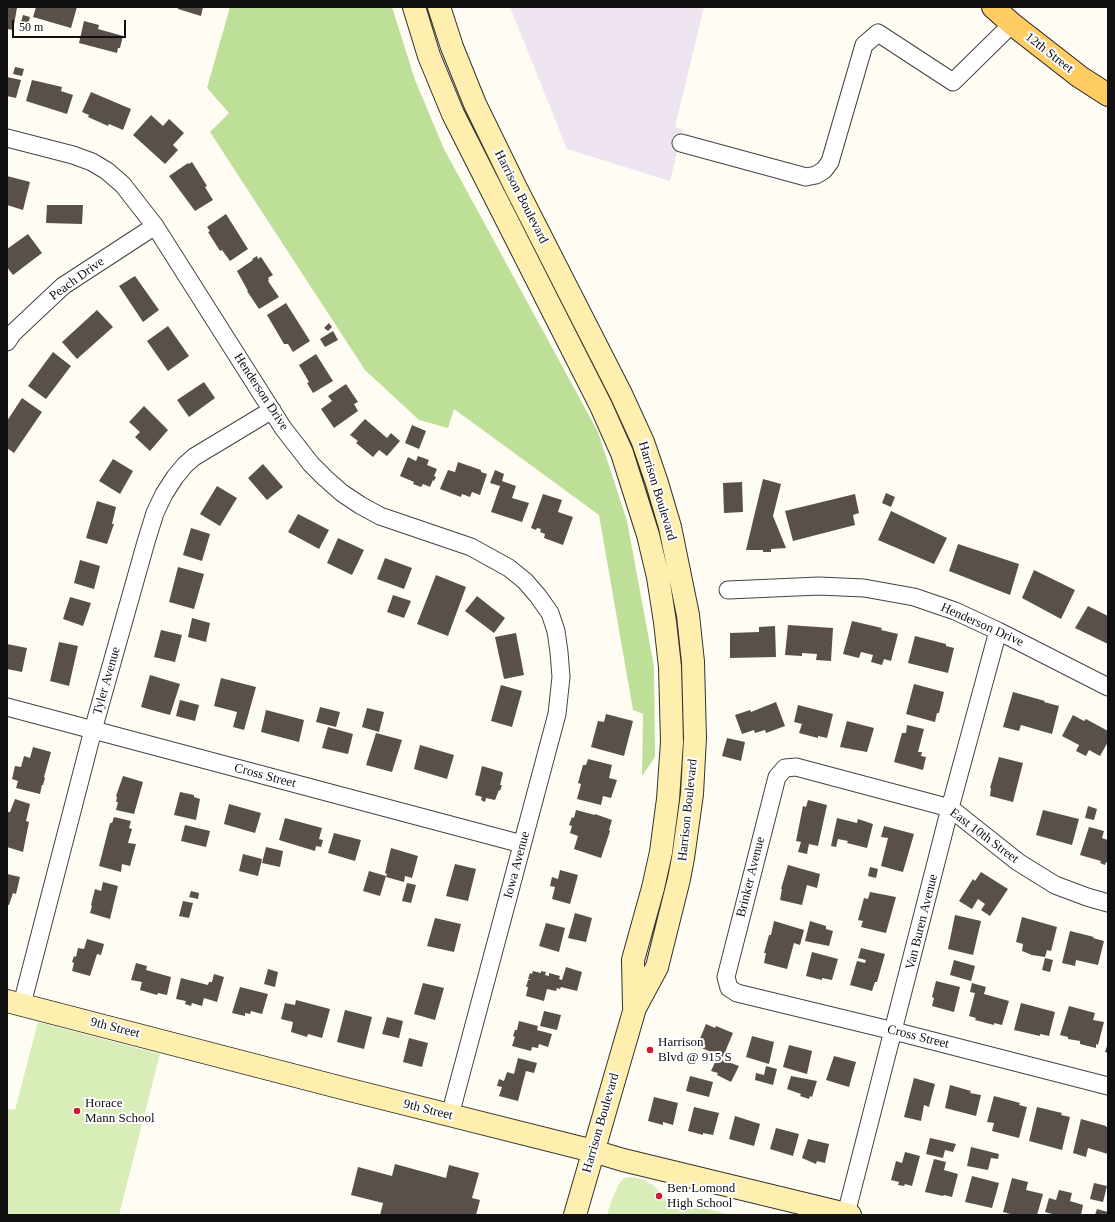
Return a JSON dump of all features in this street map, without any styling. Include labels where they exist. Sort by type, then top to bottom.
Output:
[{"type":"main road","name":"Harrison Boulevard","points":[[414,7],[429,56],[453,114],[601,406],[622,452],[648,535],[658,577],[670,667],[672,742],[668,799],[661,852],[653,888],[633,960],[634,1008]]},
{"type":"main road","name":"Harrison Boulevard","points":[[439,7],[454,52],[475,104],[621,394],[643,442],[670,527],[688,615],[693,662],[695,738],[692,794],[684,858],[657,967],[634,1008],[575,1215]]},
{"type":"main road","name":"12th Street","points":[[993,7],[1012,24],[1080,77],[1108,95]]},
{"type":"main road","name":"9th Street","points":[[14,1002],[623,1160],[848,1214]]},
{"type":"street","points":[[681,142],[806,177],[816,175],[824,170],[830,162],[864,45],[878,33],[953,82],[1012,24]]},
{"type":"street","name":"Henderson Drive","points":[[7,138],[73,155],[92,162],[123,185],[155,226],[283,428],[311,464],[342,493],[380,516],[471,547],[510,568],[525,581],[550,613]]},
{"type":"street","name":"Peach Drive","points":[[7,342],[13,334],[63,286],[155,226]]},
{"type":"street","name":"Tyler Avenue","points":[[14,1002],[155,514],[174,477],[194,457],[272,410]]},
{"type":"street","name":"Henderson Drive","points":[[728,590],[820,586],[864,588],[914,597],[955,610],[1108,687]]},
{"type":"street","name":"Iowa Avenue","points":[[450,1115],[557,714],[560,695],[559,652],[556,631],[550,613]]},
{"type":"street","name":"Van Buren Avenue","points":[[848,1214],[950,808],[998,631]]},
{"type":"street","name":"Cross Street","points":[[7,707],[522,844]]},
{"type":"street","name":"East 10th Street","points":[[785,768],[796,767],[950,808],[1018,862],[1055,885],[1087,898],[1108,903]]},
{"type":"street","name":"Brinker Avenue","points":[[729,988],[726,977],[777,777],[785,768]]},
{"type":"street","name":"Cross Street","points":[[729,988],[737,993],[894,1031],[1108,1086]]},
{"type":"shaded area","points":[[510,7],[704,7],[675,127],[683,129],[670,181],[567,149]]},
{"type":"green space","points":[[230,7],[392,7],[415,80],[444,149],[598,432],[627,521],[654,667],[655,757],[642,776],[643,714],[633,710],[599,515],[454,409],[448,428],[419,420],[365,370],[210,132],[229,113],[207,88]]},
{"type":"green space","name":"Horace Mann School","points":[[38,1022],[160,1054],[119,1215],[7,1215],[7,1109],[15,1110]]},
{"type":"green space","points":[[630,1177],[642,1179],[653,1185],[666,1198],[730,1215],[607,1215],[619,1184],[624,1178]]},
{"type":"building","points":[[7,7],[17,8],[13,30],[7,29]]},
{"type":"building","points":[[36,7],[77,7],[71,28],[33,17]]},
{"type":"building","points":[[178,7],[203,7],[201,16],[178,9]]},
{"type":"building","points":[[23,15],[30,17],[28,24],[21,22]]},
{"type":"building","points":[[84,21],[99,25],[98,29],[123,36],[117,53],[79,43]]},
{"type":"building","points":[[15,67],[24,69],[22,76],[13,74]]},
{"type":"building","points":[[7,77],[21,80],[16,98],[7,96]]},
{"type":"building","points":[[32,80],[62,87],[61,91],[73,95],[67,114],[26,101]]},
{"type":"building","points":[[91,92],[131,109],[123,130],[109,124],[108,126],[88,117],[89,115],[82,112]]},
{"type":"building","points":[[151,115],[163,126],[169,119],[184,133],[173,145],[178,150],[165,164],[133,135]]},
{"type":"building","points":[[192,162],[207,186],[205,187],[213,200],[195,211],[169,176],[188,163],[189,164]]},
{"type":"building","points":[[7,176],[30,182],[23,210],[7,205]]},
{"type":"building","points":[[47,205],[83,205],[82,224],[46,223]]},
{"type":"building","points":[[226,214],[248,249],[230,261],[222,250],[220,251],[208,232],[210,231],[207,227]]},
{"type":"building","points":[[28,234],[42,253],[13,275],[7,267],[7,249]]},
{"type":"building","points":[[257,256],[258,259],[261,257],[273,275],[268,278],[268,281],[279,297],[259,309],[247,291],[237,271]]},
{"type":"building","points":[[135,276],[159,310],[143,322],[119,286]]},
{"type":"building","points":[[286,303],[310,341],[293,352],[288,344],[284,344],[267,315]]},
{"type":"building","points":[[97,310],[113,327],[77,359],[62,342]]},
{"type":"building","points":[[329,323],[332,327],[328,331],[324,328]]},
{"type":"building","points":[[168,326],[189,356],[168,371],[147,341]]},
{"type":"building","points":[[333,331],[338,340],[325,347],[320,339]]},
{"type":"building","points":[[53,352],[71,366],[46,399],[28,386]]},
{"type":"building","points":[[316,354],[333,381],[313,393],[307,383],[309,382],[299,365]]},
{"type":"building","points":[[204,382],[215,398],[189,417],[177,400]]},
{"type":"building","points":[[346,384],[358,402],[354,404],[358,411],[334,428],[321,409],[332,401],[328,396]]},
{"type":"building","points":[[22,398],[42,412],[14,453],[7,448],[7,421]]},
{"type":"building","points":[[144,406],[168,430],[150,451],[135,437],[140,432],[129,422]]},
{"type":"building","points":[[365,419],[387,438],[391,433],[400,441],[387,456],[379,450],[373,457],[356,443],[358,441],[350,435]]},
{"type":"building","points":[[412,425],[426,431],[419,449],[405,443]]},
{"type":"building","points":[[418,456],[429,460],[427,465],[437,469],[434,476],[436,477],[430,487],[423,484],[421,487],[400,476],[408,457],[416,461]]},
{"type":"building","points":[[113,459],[133,471],[120,494],[99,481]]},
{"type":"building","points":[[458,462],[481,470],[481,472],[487,474],[480,495],[472,492],[470,497],[462,494],[461,497],[440,489],[448,470],[455,472]]},
{"type":"building","points":[[263,464],[283,487],[267,500],[248,478]]},
{"type":"building","points":[[495,470],[504,474],[502,481],[516,486],[512,498],[529,503],[522,522],[491,512],[500,486],[490,483]]},
{"type":"building","points":[[763,479],[781,484],[773,516],[786,548],[771,549],[771,552],[763,552],[763,550],[746,550]]},
{"type":"building","points":[[742,482],[743,512],[724,513],[723,483]]},
{"type":"building","points":[[217,486],[237,498],[220,526],[200,514]]},
{"type":"building","points":[[886,493],[895,497],[891,507],[882,503]]},
{"type":"building","points":[[543,494],[562,500],[558,512],[573,517],[563,545],[544,538],[545,534],[540,532],[541,529],[537,528],[536,530],[531,528]]},
{"type":"building","points":[[855,494],[859,513],[853,515],[855,525],[793,541],[785,511]]},
{"type":"building","points":[[97,501],[116,507],[112,524],[114,524],[107,544],[86,538]]},
{"type":"building","points":[[891,511],[947,538],[934,564],[878,540]]},
{"type":"building","points":[[298,514],[329,530],[319,549],[288,532]]},
{"type":"building","points":[[191,528],[210,534],[202,561],[183,555]]},
{"type":"building","points":[[338,538],[364,550],[352,575],[327,563]]},
{"type":"building","points":[[958,544],[1019,564],[1010,595],[949,571]]},
{"type":"building","points":[[385,558],[412,568],[404,589],[377,579]]},
{"type":"building","points":[[80,560],[100,566],[94,589],[74,583]]},
{"type":"building","points":[[178,567],[204,574],[194,609],[169,602]]},
{"type":"building","points":[[1034,570],[1075,590],[1061,619],[1022,598]]},
{"type":"building","points":[[436,575],[466,587],[448,636],[417,624]]},
{"type":"building","points":[[393,595],[411,601],[404,618],[387,612]]},
{"type":"building","points":[[477,596],[505,618],[494,633],[465,611]]},
{"type":"building","points":[[70,597],[91,603],[83,626],[63,619]]},
{"type":"building","points":[[1088,606],[1108,616],[1108,644],[1075,628]]},
{"type":"building","points":[[192,618],[210,623],[206,642],[188,637]]},
{"type":"building","points":[[852,621],[882,628],[881,630],[898,634],[891,661],[884,659],[882,665],[871,662],[873,655],[861,652],[859,658],[843,654]]},
{"type":"building","points":[[788,625],[833,628],[831,661],[816,660],[817,654],[802,653],[802,656],[785,655]]},
{"type":"building","points":[[775,626],[776,657],[730,658],[730,633],[759,632],[759,627]]},
{"type":"building","points":[[161,630],[182,635],[175,662],[154,657]]},
{"type":"building","points":[[516,633],[524,675],[504,679],[495,637]]},
{"type":"building","points":[[915,636],[946,644],[946,646],[954,648],[948,673],[908,663]]},
{"type":"building","points":[[59,642],[78,646],[69,686],[50,681]]},
{"type":"building","points":[[7,644],[27,648],[22,672],[7,669]]},
{"type":"building","points":[[150,675],[180,684],[170,715],[141,707]]},
{"type":"building","points":[[221,678],[256,687],[244,730],[233,727],[237,712],[214,706]]},
{"type":"building","points":[[914,684],[944,692],[939,713],[937,713],[935,722],[906,714]]},
{"type":"building","points":[[501,685],[522,691],[512,727],[491,721]]},
{"type":"building","points":[[1013,692],[1059,706],[1052,734],[1021,725],[1019,731],[1003,727]]},
{"type":"building","points":[[180,700],[199,705],[195,721],[176,716]]},
{"type":"building","points":[[776,702],[785,726],[766,733],[765,730],[755,733],[754,730],[742,734],[735,715],[750,710],[751,712]]},
{"type":"building","points":[[798,705],[833,714],[827,738],[818,736],[818,738],[799,733],[802,724],[794,722]]},
{"type":"building","points":[[320,707],[340,712],[336,727],[316,722]]},
{"type":"building","points":[[367,708],[384,712],[379,732],[362,727]]},
{"type":"building","points":[[266,710],[304,720],[299,742],[261,732]]},
{"type":"building","points":[[606,714],[633,721],[624,756],[591,747],[598,721],[604,722]]},
{"type":"building","points":[[1073,715],[1084,721],[1086,719],[1108,731],[1108,742],[1100,756],[1089,750],[1086,756],[1076,751],[1079,745],[1062,736]]},
{"type":"building","points":[[847,721],[874,728],[867,752],[840,747]]},
{"type":"building","points":[[907,725],[924,729],[918,752],[922,752],[921,756],[926,757],[923,770],[894,762],[902,733],[906,733]]},
{"type":"building","points":[[328,727],[353,734],[348,754],[322,748]]},
{"type":"building","points":[[376,733],[402,740],[392,772],[366,765]]},
{"type":"building","points":[[727,738],[745,742],[741,761],[722,756]]},
{"type":"building","points":[[420,745],[454,755],[447,779],[414,769]]},
{"type":"building","points":[[33,747],[51,752],[40,794],[16,788],[18,781],[12,779],[15,766],[21,767],[24,756],[30,758]]},
{"type":"building","points":[[999,757],[1023,763],[1013,802],[990,796],[990,788]]},
{"type":"building","points":[[588,759],[612,765],[609,778],[617,780],[611,798],[603,796],[601,805],[577,799],[581,784],[578,783],[583,765],[586,765]]},
{"type":"building","points":[[482,766],[503,773],[500,785],[502,785],[495,800],[486,798],[485,802],[481,800],[482,797],[475,795]]},
{"type":"building","points":[[123,776],[143,782],[134,814],[116,810],[118,802],[116,802],[116,796]]},
{"type":"building","points":[[180,792],[194,795],[194,797],[200,799],[196,820],[174,815]]},
{"type":"building","points":[[15,799],[30,804],[26,821],[29,822],[23,852],[7,847],[7,812],[10,812]]},
{"type":"building","points":[[808,800],[827,805],[818,846],[809,844],[807,854],[798,852],[801,842],[796,841],[803,806],[806,807]]},
{"type":"building","points":[[229,804],[261,813],[255,833],[224,824]]},
{"type":"building","points":[[1088,806],[1097,809],[1094,820],[1085,818]]},
{"type":"building","points":[[576,810],[595,814],[612,820],[601,858],[574,849],[578,836],[570,833],[572,826],[569,825],[572,817],[574,818]]},
{"type":"building","points":[[1043,810],[1079,819],[1072,845],[1036,835]]},
{"type":"building","points":[[114,817],[131,821],[129,828],[132,829],[128,843],[136,844],[130,866],[122,864],[121,872],[99,866],[110,823],[112,823]]},
{"type":"building","points":[[285,818],[322,828],[319,839],[323,840],[321,847],[316,846],[315,851],[279,840]]},
{"type":"building","points":[[837,818],[857,823],[858,819],[873,824],[867,848],[838,839],[836,847],[831,846]]},
{"type":"building","points":[[185,825],[210,831],[206,847],[181,841]]},
{"type":"building","points":[[884,826],[914,834],[903,872],[881,866],[888,838],[881,837]]},
{"type":"building","points":[[1089,827],[1104,831],[1102,838],[1108,840],[1108,863],[1106,862],[1105,865],[1100,863],[1101,861],[1080,855]]},
{"type":"building","points":[[334,833],[361,840],[355,861],[328,853]]},
{"type":"building","points":[[266,847],[283,851],[280,867],[262,863]]},
{"type":"building","points":[[391,848],[418,856],[412,878],[405,876],[404,882],[386,877],[387,874],[385,873]]},
{"type":"building","points":[[243,854],[262,859],[258,876],[239,871]]},
{"type":"building","points":[[455,864],[476,869],[468,901],[446,896]]},
{"type":"building","points":[[788,865],[820,874],[817,888],[807,885],[802,905],[780,900],[781,889]]},
{"type":"building","points":[[870,867],[878,869],[876,878],[868,876]]},
{"type":"building","points":[[560,870],[578,875],[570,904],[552,899],[555,887],[550,886],[552,877],[558,879]]},
{"type":"building","points":[[369,871],[386,876],[380,896],[363,891]]},
{"type":"building","points":[[981,872],[1008,889],[990,916],[981,910],[985,904],[978,899],[972,909],[959,901],[973,879],[975,881]]},
{"type":"building","points":[[7,874],[20,877],[16,894],[13,893],[9,905],[7,905]]},
{"type":"building","points":[[103,882],[118,886],[110,919],[90,913],[95,889],[101,891]]},
{"type":"building","points":[[407,883],[416,885],[411,903],[402,901]]},
{"type":"building","points":[[191,891],[199,893],[198,899],[189,897]]},
{"type":"building","points":[[870,892],[896,897],[886,933],[861,927],[863,921],[858,920],[864,898],[868,899]]},
{"type":"building","points":[[183,901],[193,903],[189,918],[179,916]]},
{"type":"building","points":[[575,913],[592,918],[586,942],[568,938]]},
{"type":"building","points":[[955,915],[981,921],[973,955],[948,949]]},
{"type":"building","points":[[1022,917],[1057,927],[1051,951],[1047,950],[1045,957],[1032,955],[1022,951],[1023,944],[1016,942]]},
{"type":"building","points":[[435,918],[461,924],[454,952],[427,946]]},
{"type":"building","points":[[774,921],[804,930],[800,945],[794,943],[787,969],[764,963],[766,953],[764,953],[769,935],[771,935]]},
{"type":"building","points":[[810,921],[826,926],[826,929],[833,931],[829,946],[805,941]]},
{"type":"building","points":[[546,923],[565,928],[559,952],[539,946]]},
{"type":"building","points":[[1070,931],[1104,941],[1098,965],[1076,960],[1075,966],[1062,963]]},
{"type":"building","points":[[87,939],[104,944],[101,955],[97,954],[90,976],[72,971],[74,956],[76,957],[78,948],[84,949]]},
{"type":"building","points":[[861,948],[885,954],[877,982],[875,982],[872,991],[850,985],[857,961],[865,963],[866,960],[858,958]]},
{"type":"building","points":[[812,952],[838,959],[832,980],[822,978],[822,980],[806,976]]},
{"type":"building","points":[[1045,958],[1053,960],[1050,972],[1042,970]]},
{"type":"building","points":[[954,960],[975,966],[971,981],[950,975]]},
{"type":"building","points":[[136,963],[147,966],[146,970],[171,977],[167,995],[158,993],[157,995],[140,990],[142,982],[131,980]]},
{"type":"building","points":[[566,967],[582,972],[577,991],[561,987],[560,989],[557,988],[556,991],[547,989],[544,1001],[526,996],[528,980],[531,980],[528,979],[530,973],[532,974],[533,971],[541,973],[541,971],[546,972],[545,975],[549,976],[549,973],[560,976],[559,979],[562,980]]},
{"type":"building","points":[[268,969],[278,972],[275,987],[264,984]]},
{"type":"building","points":[[214,974],[224,977],[217,1002],[204,998],[202,1006],[192,1003],[191,1006],[185,1004],[186,1001],[176,999],[181,978],[208,985],[209,982],[212,982]]},
{"type":"building","points":[[936,981],[960,987],[954,1012],[932,1006],[934,998],[932,997]]},
{"type":"building","points":[[423,983],[444,988],[435,1020],[414,1014]]},
{"type":"building","points":[[972,983],[986,987],[984,994],[1009,1001],[1002,1025],[994,1023],[994,1025],[975,1020],[976,1018],[969,1016],[975,993],[970,992]]},
{"type":"building","points":[[240,987],[268,994],[262,1014],[251,1011],[250,1014],[245,1013],[245,1016],[232,1013]]},
{"type":"building","points":[[296,1000],[330,1009],[322,1038],[308,1034],[307,1037],[291,1032],[293,1022],[281,1019],[285,1003],[295,1005]]},
{"type":"building","points":[[1021,1003],[1055,1012],[1049,1036],[1040,1034],[1040,1036],[1014,1030]]},
{"type":"building","points":[[1069,1006],[1095,1013],[1093,1020],[1104,1022],[1096,1048],[1080,1044],[1080,1041],[1068,1039],[1068,1037],[1060,1035]]},
{"type":"building","points":[[345,1010],[372,1017],[364,1049],[337,1042]]},
{"type":"building","points":[[544,1011],[561,1015],[557,1030],[540,1026]]},
{"type":"building","points":[[387,1017],[403,1021],[399,1038],[382,1034]]},
{"type":"building","points":[[519,1021],[538,1026],[537,1030],[552,1034],[548,1047],[539,1044],[538,1048],[532,1047],[531,1051],[512,1046],[515,1037],[513,1036],[515,1030],[517,1030]]},
{"type":"building","points":[[706,1024],[715,1028],[716,1026],[733,1033],[723,1057],[697,1046]]},
{"type":"building","points":[[752,1036],[774,1042],[769,1064],[746,1057]]},
{"type":"building","points":[[409,1038],[428,1043],[422,1067],[403,1062]]},
{"type":"building","points":[[1108,1043],[1108,1053],[1105,1052]]},
{"type":"building","points":[[789,1045],[812,1051],[807,1074],[783,1067]]},
{"type":"building","points":[[834,1056],[856,1062],[849,1087],[826,1080]]},
{"type":"building","points":[[518,1058],[537,1063],[534,1073],[526,1071],[518,1101],[499,1096],[502,1087],[497,1086],[499,1079],[504,1081],[507,1072],[514,1074]]},
{"type":"building","points":[[717,1058],[739,1066],[731,1082],[717,1075],[718,1073],[711,1071]]},
{"type":"building","points":[[766,1066],[777,1069],[773,1085],[755,1080],[756,1073],[764,1075]]},
{"type":"building","points":[[690,1076],[713,1082],[709,1097],[686,1091]]},
{"type":"building","points":[[791,1076],[817,1081],[812,1097],[810,1096],[809,1099],[800,1096],[801,1094],[787,1089]]},
{"type":"building","points":[[914,1078],[935,1084],[929,1107],[924,1105],[921,1121],[904,1117]]},
{"type":"building","points":[[950,1085],[971,1091],[970,1093],[981,1095],[976,1116],[945,1108]]},
{"type":"building","points":[[994,1096],[1020,1103],[1019,1105],[1027,1107],[1019,1138],[992,1131],[994,1123],[987,1122]]},
{"type":"building","points":[[654,1097],[678,1103],[673,1125],[663,1122],[663,1125],[648,1121]]},
{"type":"building","points":[[694,1107],[719,1113],[713,1135],[703,1133],[703,1135],[688,1131]]},
{"type":"building","points":[[1037,1107],[1062,1113],[1061,1115],[1070,1117],[1062,1150],[1029,1141]]},
{"type":"building","points":[[735,1116],[760,1124],[754,1146],[729,1139]]},
{"type":"building","points":[[1081,1119],[1108,1127],[1108,1154],[1088,1148],[1086,1157],[1073,1153]]},
{"type":"building","points":[[776,1128],[799,1134],[793,1156],[770,1149]]},
{"type":"building","points":[[930,1138],[956,1144],[953,1152],[945,1150],[943,1158],[926,1154]]},
{"type":"building","points":[[808,1139],[829,1144],[825,1163],[817,1161],[816,1164],[802,1158]]},
{"type":"building","points":[[971,1147],[999,1154],[998,1159],[991,1158],[988,1170],[967,1166]]},
{"type":"building","points":[[905,1152],[920,1156],[912,1186],[905,1184],[904,1186],[898,1185],[899,1182],[891,1180],[896,1161],[902,1163]]},
{"type":"building","points":[[934,1159],[946,1162],[944,1170],[958,1174],[952,1197],[925,1192]]},
{"type":"building","points":[[395,1164],[446,1178],[449,1165],[479,1173],[472,1198],[480,1200],[476,1215],[380,1215],[383,1203],[351,1195],[358,1167],[392,1176]]},
{"type":"building","points":[[972,1176],[999,1183],[992,1208],[965,1202]]},
{"type":"building","points":[[1012,1178],[1028,1182],[1026,1190],[1043,1194],[1037,1215],[1014,1215],[1003,1212]]},
{"type":"building","points":[[1094,1183],[1107,1186],[1103,1202],[1090,1199]]},
{"type":"building","points":[[1059,1190],[1072,1193],[1070,1201],[1083,1205],[1081,1215],[1052,1215],[1045,1212],[1049,1198],[1056,1200]]},
{"type":"building","points":[[1097,1209],[1108,1212],[1108,1215],[1095,1215]]},
{"type":"place","name":"Harrison Blvd @ 915 S","points":[[650,1050]]},
{"type":"place","name":"Horace Mann School","points":[[77,1111]]},
{"type":"place","name":"Ben Lomond High School","points":[[659,1196]]}]
